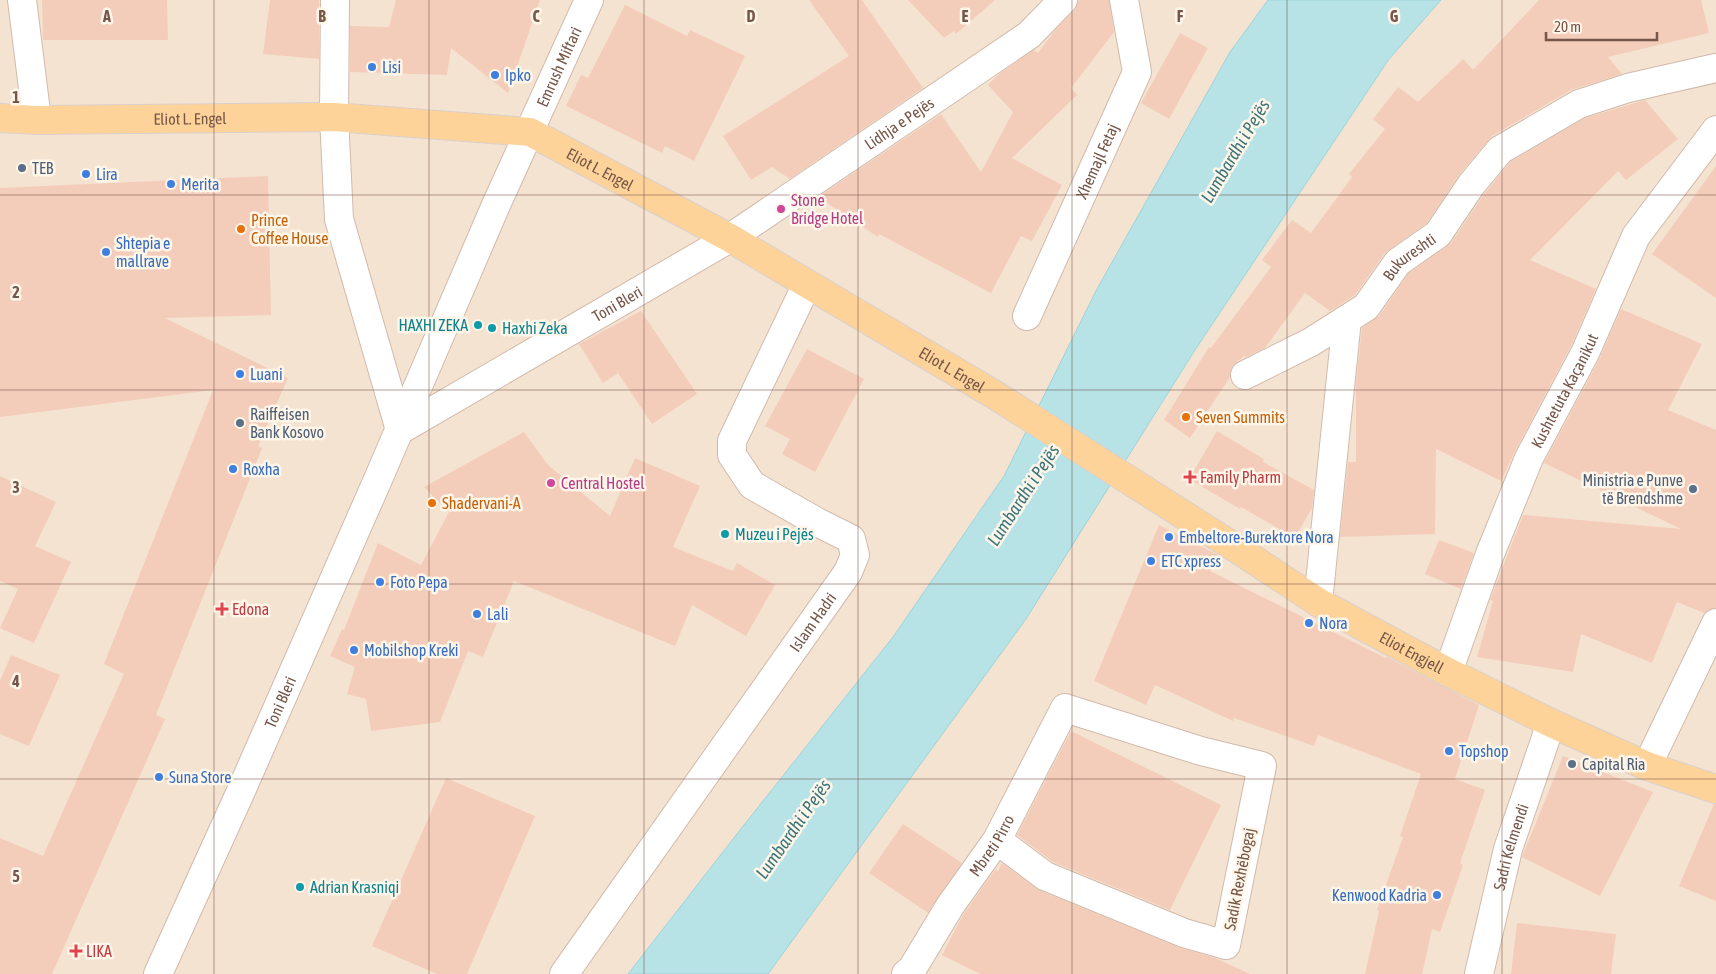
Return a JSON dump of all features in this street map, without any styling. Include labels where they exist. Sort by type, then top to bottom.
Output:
[{"type":"main road","name":"Eliot L. Engel","points":[[0,118],[37,120],[334,117],[530,132],[730,238],[996,395],[1125,478]]},
{"type":"main road","name":"Eliot Engjell","points":[[1125,478],[1318,602],[1448,672],[1551,723],[1647,766],[1716,789]]},
{"type":"street","points":[[22,0],[37,120]]},
{"type":"street","points":[[335,0],[334,117],[339,219],[400,430]]},
{"type":"street","name":"Emrush Miftari","points":[[530,132],[540,106],[590,0]]},
{"type":"street","name":"Lidhja e Pejës","points":[[730,238],[1029,35],[1063,0]]},
{"type":"street","name":"Xhemajl Fetaj","points":[[1027,316],[1137,72],[1124,0]]},
{"type":"street","name":"Bukureshti","points":[[1347,319],[1366,307],[1398,262],[1438,234],[1471,185],[1500,150],[1580,104],[1628,88],[1716,68]]},
{"type":"street","name":"Kushtetuta Kaçanikut","points":[[1448,672],[1490,554],[1529,458],[1585,353],[1636,236],[1716,130]]},
{"type":"street","name":"Toni Bleri","points":[[158,974],[238,800],[496,205],[530,132]]},
{"type":"street","name":"Toni Bleri","points":[[400,430],[730,238]]},
{"type":"street","name":"Islam Hadri","points":[[564,974],[848,572],[855,555],[851,539],[817,522],[752,484],[732,454],[732,441],[807,284]]},
{"type":"street","points":[[1246,375],[1311,342],[1347,319]]},
{"type":"street","points":[[1318,602],[1347,319]]},
{"type":"street","points":[[1647,766],[1716,622]]},
{"type":"street","name":"Mbreti Pirro","points":[[913,972],[950,906],[997,840],[1065,708]]},
{"type":"street","name":"Sadik Rexhëbogaj","points":[[997,840],[1045,876],[1184,933],[1226,945],[1262,766],[1201,751],[1065,708]]},
{"type":"street","name":"Sadri Kelmendi","points":[[1480,974],[1508,848],[1551,723]]},
{"type":"shaded area","points":[[0,0],[1716,0],[1716,974],[0,974]]},
{"type":"water","name":"Lumbardhi i Pejës","points":[[1268,0],[1441,0],[1389,59],[1195,350],[1026,619],[768,974],[628,974],[893,637],[1004,476],[1097,289],[1230,52]]},
{"type":"building","points":[[42,0],[167,0],[168,40],[43,40]]},
{"type":"building","points":[[270,0],[319,0],[319,59],[263,54]]},
{"type":"building","points":[[396,0],[540,0],[508,93],[451,48],[447,75],[350,72],[350,26],[389,27]]},
{"type":"building","points":[[809,0],[862,0],[923,88],[790,179],[772,167],[751,180],[723,136],[849,56]]},
{"type":"building","points":[[908,0],[995,0],[956,34],[954,31],[944,38]]},
{"type":"building","points":[[1079,0],[1109,0],[1114,32],[1071,88],[1077,95],[1012,158],[1062,185],[1032,241],[1021,236],[991,293],[879,234],[878,237],[818,197],[941,114],[981,172],[1013,112],[988,85],[1000,73],[1034,50],[1038,53],[1056,29],[1074,11]]},
{"type":"building","points":[[1539,0],[1701,0],[1709,33],[1608,57],[1622,74],[1571,90],[1492,136],[1459,175],[1427,223],[1385,253],[1355,295],[1330,311],[1305,293],[1265,348],[1246,357],[1244,356],[1232,366],[1230,377],[1190,438],[1164,420],[1209,347],[1211,348],[1271,267],[1262,260],[1292,220],[1311,233],[1352,177],[1349,174],[1385,129],[1373,119],[1398,87],[1418,102],[1463,59],[1473,70]]},
{"type":"building","points":[[625,5],[687,36],[690,30],[745,56],[694,161],[665,146],[662,153],[566,106],[581,75],[588,78]]},
{"type":"building","points":[[1180,33],[1208,48],[1169,119],[1141,103]]},
{"type":"building","points":[[1645,100],[1678,139],[1626,180],[1618,171],[1530,260],[1596,289],[1571,346],[1501,481],[1436,449],[1435,534],[1340,537],[1348,462],[1356,462],[1356,382],[1362,328],[1379,316],[1409,273],[1451,243],[1484,194],[1510,162],[1585,118]]},
{"type":"building","points":[[1716,166],[1716,298],[1652,254]]},
{"type":"building","points":[[268,176],[271,315],[165,318],[288,378],[258,446],[262,448],[156,715],[165,719],[52,974],[0,974],[0,838],[43,856],[124,674],[104,664],[213,390],[0,417],[0,188]]},
{"type":"building","points":[[1621,309],[1702,344],[1668,410],[1716,430],[1716,608],[1704,613],[1677,602],[1652,663],[1581,634],[1573,672],[1477,657],[1493,601],[1490,600],[1523,515],[1681,529],[1544,463],[1599,360]]},
{"type":"building","points":[[641,311],[697,394],[652,424],[618,373],[603,383],[579,344]]},
{"type":"building","points":[[807,349],[864,379],[815,472],[782,454],[790,439],[765,426]]},
{"type":"building","points":[[1217,431],[1264,459],[1263,462],[1314,490],[1312,508],[1295,538],[1189,479]]},
{"type":"building","points":[[524,432],[548,465],[610,516],[635,458],[700,486],[673,547],[733,571],[737,563],[775,585],[746,636],[692,605],[675,646],[514,581],[483,657],[468,651],[440,722],[371,731],[366,699],[347,694],[355,667],[330,656],[342,629],[344,630],[378,543],[421,565],[449,512],[424,487]]},
{"type":"building","points":[[0,476],[56,502],[35,546],[71,562],[34,643],[0,628],[18,589],[0,581]]},
{"type":"building","points":[[1159,525],[1218,555],[1210,571],[1387,657],[1479,705],[1455,779],[1485,790],[1460,863],[1463,865],[1440,932],[1432,929],[1422,974],[1365,974],[1379,911],[1377,910],[1403,837],[1400,836],[1421,774],[1318,735],[1314,746],[1234,718],[1233,721],[1155,685],[1146,705],[1094,681]]},
{"type":"building","points":[[1439,540],[1474,553],[1461,589],[1425,574]]},
{"type":"building","points":[[11,655],[60,675],[29,746],[0,734],[0,681]]},
{"type":"building","points":[[1071,731],[1221,805],[1170,910],[1053,862],[1017,835]]},
{"type":"building","points":[[1563,756],[1653,792],[1600,896],[1522,857]]},
{"type":"building","points":[[446,778],[535,816],[467,974],[437,974],[372,946]]},
{"type":"building","points":[[1714,804],[1716,804],[1716,901],[1679,886]]},
{"type":"building","points":[[903,824],[962,863],[928,913],[869,873]]},
{"type":"building","points":[[1002,863],[1039,890],[1178,947],[1215,958],[1250,974],[980,974],[942,955],[963,915],[995,870],[998,871]]},
{"type":"building","points":[[1517,923],[1616,934],[1611,974],[1511,974]]},
{"type":"place","name":"Lisi","points":[[372,67]]},
{"type":"place","name":"Ipko","points":[[495,75]]},
{"type":"place","name":"TEB","points":[[22,168]]},
{"type":"place","name":"Lira","points":[[86,174]]},
{"type":"place","name":"Merita","points":[[171,184]]},
{"type":"place","name":"Stone Bridge Hotel","points":[[781,209]]},
{"type":"place","name":"Prince Coffee House","points":[[241,229]]},
{"type":"place","name":"Shtepia e mallrave","points":[[106,252]]},
{"type":"place","name":"HAXHI ZEKA","points":[[478,325]]},
{"type":"place","name":"Haxhi Zeka","points":[[492,328]]},
{"type":"place","name":"Luani","points":[[240,374]]},
{"type":"place","name":"Seven Summits","points":[[1186,417]]},
{"type":"place","name":"Raiffeisen Bank Kosovo","points":[[240,423]]},
{"type":"place","name":"Roxha","points":[[233,469]]},
{"type":"place","name":"Family Pharm","points":[[1190,477]]},
{"type":"place","name":"Central Hostel","points":[[551,483]]},
{"type":"place","name":"Ministria e Punve të Brendshme","points":[[1693,489]]},
{"type":"place","name":"Shadervani-A","points":[[432,503]]},
{"type":"place","name":"Muzeu i Pejës","points":[[725,534]]},
{"type":"place","name":"Embeltore-Burektore Nora","points":[[1169,537]]},
{"type":"place","name":"ETC xpress","points":[[1151,561]]},
{"type":"place","name":"Foto Pepa","points":[[380,582]]},
{"type":"place","name":"Edona","points":[[222,609]]},
{"type":"place","name":"Lali","points":[[477,614]]},
{"type":"place","name":"Nora","points":[[1309,623]]},
{"type":"place","name":"Mobilshop Kreki","points":[[354,650]]},
{"type":"place","name":"Topshop","points":[[1449,751]]},
{"type":"place","name":"Capital Ria","points":[[1572,764]]},
{"type":"place","name":"Suna Store","points":[[159,777]]},
{"type":"place","name":"Adrian Krasniqi","points":[[300,887]]},
{"type":"place","name":"Kenwood Kadria","points":[[1437,895]]},
{"type":"place","name":"LIKA","points":[[76,951]]}]
